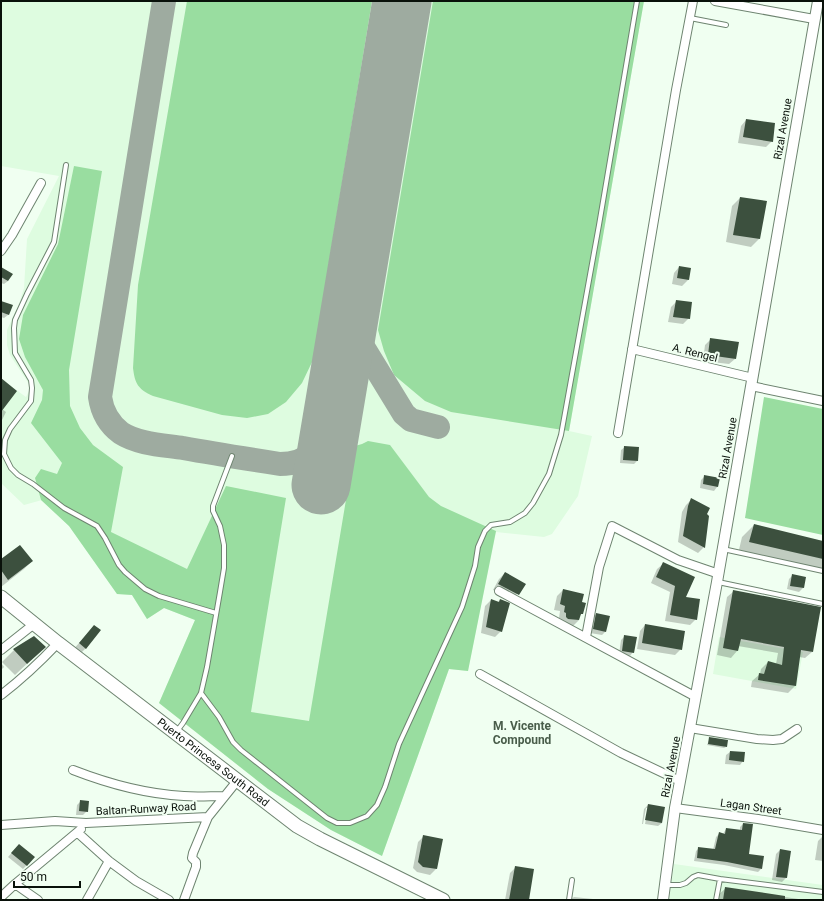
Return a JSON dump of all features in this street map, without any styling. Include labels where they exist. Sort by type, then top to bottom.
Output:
[{"type":"main road","name":"Puerto Princesa South Road","points":[[1,597],[58,643],[237,781],[303,829],[443,900]]},
{"type":"street","points":[[618,433],[693,1]]},
{"type":"street","points":[[715,1],[735,3],[814,19]]},
{"type":"street","name":"Rizal Avenue","points":[[663,900],[675,808],[718,578],[818,1]]},
{"type":"street","points":[[1,251],[12,235],[41,183]]},
{"type":"street","name":"A. Rengel","points":[[632,350],[823,401]]},
{"type":"street","points":[[586,637],[599,567],[612,526],[678,560],[718,578]]},
{"type":"street","points":[[499,591],[696,697]]},
{"type":"street","points":[[1,650],[34,624]]},
{"type":"street","points":[[1,695],[40,662],[58,643]]},
{"type":"street","points":[[480,674],[621,753],[680,781]]},
{"type":"street","points":[[690,728],[756,739],[773,740],[782,739],[797,729]]},
{"type":"street","points":[[73,770],[96,779],[139,790],[184,796],[224,796]]},
{"type":"street","name":"Baltan-Runway Road","points":[[1,825],[55,821],[86,823],[208,817],[237,781]]},
{"type":"street","name":"Lagan Street","points":[[675,808],[758,819],[823,830]]},
{"type":"street","points":[[184,900],[196,867],[195,860],[192,858],[193,853],[208,817]]},
{"type":"street","points":[[1,897],[78,833],[86,823]]},
{"type":"street","points":[[78,833],[109,861],[136,881],[169,900]]},
{"type":"street","points":[[87,900],[109,861]]},
{"type":"street","points":[[15,884],[38,900]]},
{"type":"lane","points":[[201,693],[219,717],[233,742],[241,750],[327,818],[337,822],[350,823],[367,816],[377,805],[385,787],[399,744],[462,607],[473,573],[478,547],[485,531],[491,525],[510,522],[525,513],[533,503],[549,474],[561,435],[599,226],[637,1]]},
{"type":"lane","points":[[690,18],[726,25]]},
{"type":"lane","points":[[66,165],[54,242],[15,320],[15,354],[31,380],[32,395],[31,401],[7,435],[4,446],[4,454],[11,468],[18,475],[33,484],[64,508],[97,526],[110,545],[119,565],[135,582],[159,596],[216,613]]},
{"type":"lane","points":[[176,733],[201,693],[207,668],[224,568],[224,545],[220,526],[213,511],[213,506],[232,456]]},
{"type":"lane","points":[[723,549],[823,571]]},
{"type":"lane","points":[[718,578],[823,604]]},
{"type":"lane","points":[[665,885],[680,885],[686,883],[698,874],[720,879],[823,892]]},
{"type":"lane","points":[[716,900],[720,879]]},
{"type":"lane","points":[[569,900],[572,880]]},
{"type":"shaded area","points":[[1,1],[644,1],[569,431],[592,436],[578,496],[552,534],[544,537],[496,532],[468,671],[449,669],[382,856],[331,830],[268,789],[159,703],[195,620],[164,608],[147,619],[132,595],[117,594],[69,526],[42,500],[24,505],[1,483],[1,379],[26,397],[30,389],[29,384],[10,355],[7,345],[7,330],[19,304],[24,288],[27,239],[59,176],[1,166]]},
{"type":"shaded area","points":[[719,637],[803,652],[796,689],[713,674]]},
{"type":"shaded area","points":[[674,864],[823,885],[823,900],[669,900]]},
{"type":"green space","points":[[187,1],[372,1],[313,360],[302,383],[286,402],[268,414],[247,418],[222,415],[153,396],[144,391],[138,385],[133,368],[138,285]]},
{"type":"green space","points":[[433,1],[644,1],[569,431],[451,412],[425,401],[394,375],[384,351],[378,330]]},
{"type":"green space","points":[[74,166],[102,171],[69,370],[70,406],[80,428],[93,445],[123,467],[111,532],[187,569],[226,486],[286,498],[251,712],[309,721],[355,446],[368,441],[390,445],[429,497],[441,506],[496,531],[468,671],[449,669],[382,856],[331,830],[268,789],[159,703],[195,620],[164,608],[147,619],[132,595],[117,594],[69,526],[41,500],[35,478],[41,469],[57,474],[62,463],[31,423],[42,400],[43,390],[25,357],[19,339],[23,315],[58,244]]},
{"type":"green space","points":[[764,397],[823,409],[823,535],[745,518]]},
{"type":"building","points":[[746,119],[775,123],[773,142],[743,137]]},
{"type":"building","points":[[740,197],[767,201],[760,239],[733,235]]},
{"type":"building","points":[[679,266],[691,268],[689,280],[677,278]]},
{"type":"building","points":[[1,267],[13,274],[8,281],[1,277]]},
{"type":"building","points":[[676,300],[692,302],[690,319],[673,317]]},
{"type":"building","points":[[1,301],[13,305],[9,315],[1,312]]},
{"type":"building","points":[[710,338],[739,342],[736,359],[708,355]]},
{"type":"building","points":[[1,378],[17,391],[1,412]]},
{"type":"building","points":[[624,446],[639,447],[638,461],[623,460]]},
{"type":"building","points":[[704,475],[720,478],[718,487],[703,484]]},
{"type":"building","points":[[691,498],[710,508],[707,514],[709,516],[705,548],[683,536],[688,506]]},
{"type":"building","points":[[754,524],[823,541],[823,559],[749,542]]},
{"type":"building","points":[[20,545],[33,561],[8,580],[1,570],[1,559]]},
{"type":"building","points":[[663,562],[695,577],[686,597],[700,599],[697,620],[670,615],[675,586],[656,577]]},
{"type":"building","points":[[505,572],[526,584],[519,595],[498,584]]},
{"type":"building","points":[[792,574],[806,577],[804,588],[790,586]]},
{"type":"building","points":[[563,589],[584,594],[582,602],[586,603],[583,614],[581,614],[579,620],[568,619],[566,617],[566,613],[564,612],[565,606],[560,604]]},
{"type":"building","points":[[733,590],[821,607],[813,652],[801,650],[796,686],[758,680],[759,673],[764,674],[768,661],[782,665],[784,647],[741,639],[738,651],[723,648]]},
{"type":"building","points":[[491,599],[499,602],[500,599],[510,603],[502,632],[486,627]]},
{"type":"building","points":[[596,613],[610,616],[606,632],[593,629]]},
{"type":"building","points":[[645,624],[685,631],[682,650],[642,643]]},
{"type":"building","points":[[94,625],[101,630],[86,649],[79,643]]},
{"type":"building","points":[[624,635],[637,637],[634,653],[622,651]]},
{"type":"building","points":[[34,636],[46,647],[27,664],[13,649]]},
{"type":"building","points":[[709,737],[728,740],[727,747],[708,744]]},
{"type":"building","points":[[730,751],[745,752],[744,762],[729,760]]},
{"type":"building","points":[[80,800],[89,801],[88,812],[79,811]]},
{"type":"building","points":[[648,804],[665,807],[662,823],[645,820]]},
{"type":"building","points":[[743,823],[753,824],[749,854],[764,856],[762,869],[697,858],[698,847],[715,849],[719,832],[725,834],[726,828],[742,830]]},
{"type":"building","points":[[423,835],[443,839],[437,869],[423,867],[418,862]]},
{"type":"building","points":[[19,844],[35,857],[27,866],[11,853]]},
{"type":"building","points":[[780,849],[791,851],[787,878],[776,877]]},
{"type":"building","points":[[515,866],[534,869],[529,900],[509,900]]},
{"type":"building","points":[[725,887],[785,896],[785,900],[723,900]]},
{"type":"taxiway","points":[[164,1],[100,397],[102,407],[110,421],[117,429],[121,433],[135,440],[151,444],[280,464],[300,461],[307,457],[318,446],[332,422]]},
{"type":"taxiway","points":[[350,313],[360,342],[404,414],[411,420],[438,427]]},
{"type":"runway","points":[[321,485],[402,1]]},
{"type":"district","name":"M. Vicente Compound","points":[[522,733]]}]
